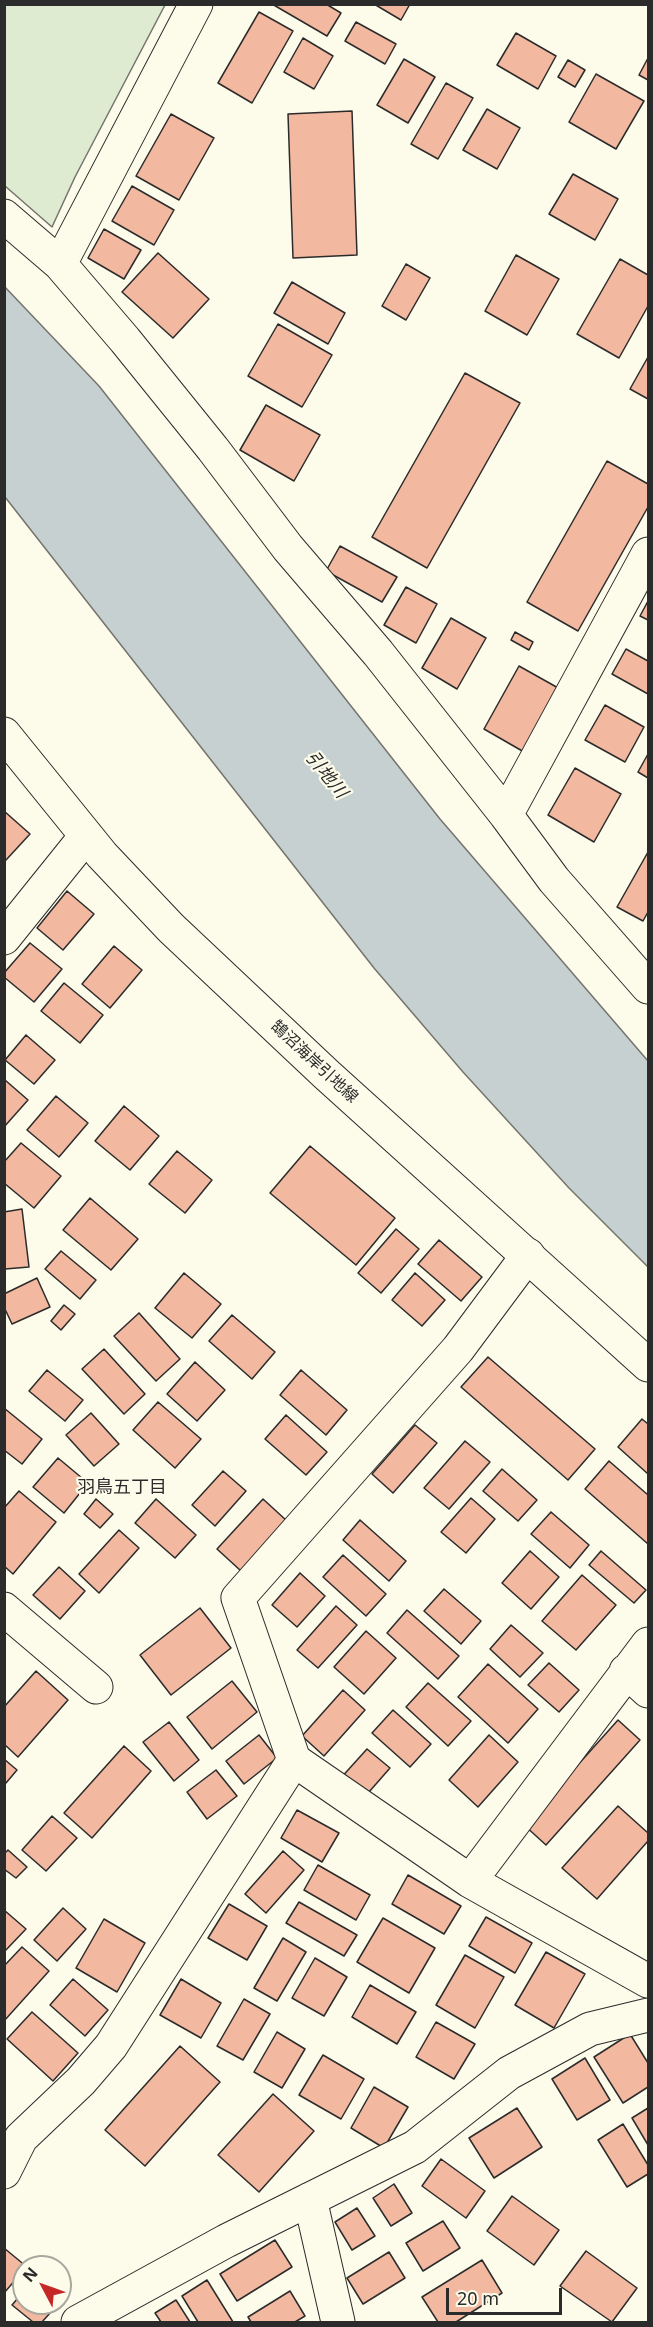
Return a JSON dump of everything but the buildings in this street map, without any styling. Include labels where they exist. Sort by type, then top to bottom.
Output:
[{"type":"street","points":[[60,264],[196,4]]},
{"type":"street","points":[[4,216],[60,264],[213,449],[288,548],[378,653],[506,815],[554,880],[648,987]]},
{"type":"street","points":[[506,815],[648,554]]},
{"type":"street","name":"鵠沼海岸引地線","points":[[4,734],[86,836],[171,928],[326,1074],[648,1365]]},
{"type":"street","points":[[4,938],[86,836]]},
{"type":"street","points":[[528,1255],[458,1349],[238,1598],[294,1760],[470,1881],[648,1981]]},
{"type":"street","points":[[4,1609],[96,1687]]},
{"type":"street","points":[[470,1881],[637,1681],[648,1644]]},
{"type":"street","points":[[4,2172],[21,2138],[81,2081],[111,2046],[294,1760]]},
{"type":"street","points":[[78,2322],[226,2241],[415,2147],[509,2073],[590,2029],[648,2015]]},
{"type":"street","points":[[309,2199],[338,2322]]},
{"type":"green space","points":[[5,4],[165,5],[75,177],[52,227],[5,186]]},
{"type":"water","name":"引地川","points":[[4,286],[99,386],[440,819],[648,1061],[648,1267],[569,1188],[463,1072],[374,968],[5,497]]},
{"type":"district","name":"羽鳥五丁目","points":[[122,1488]]}]
